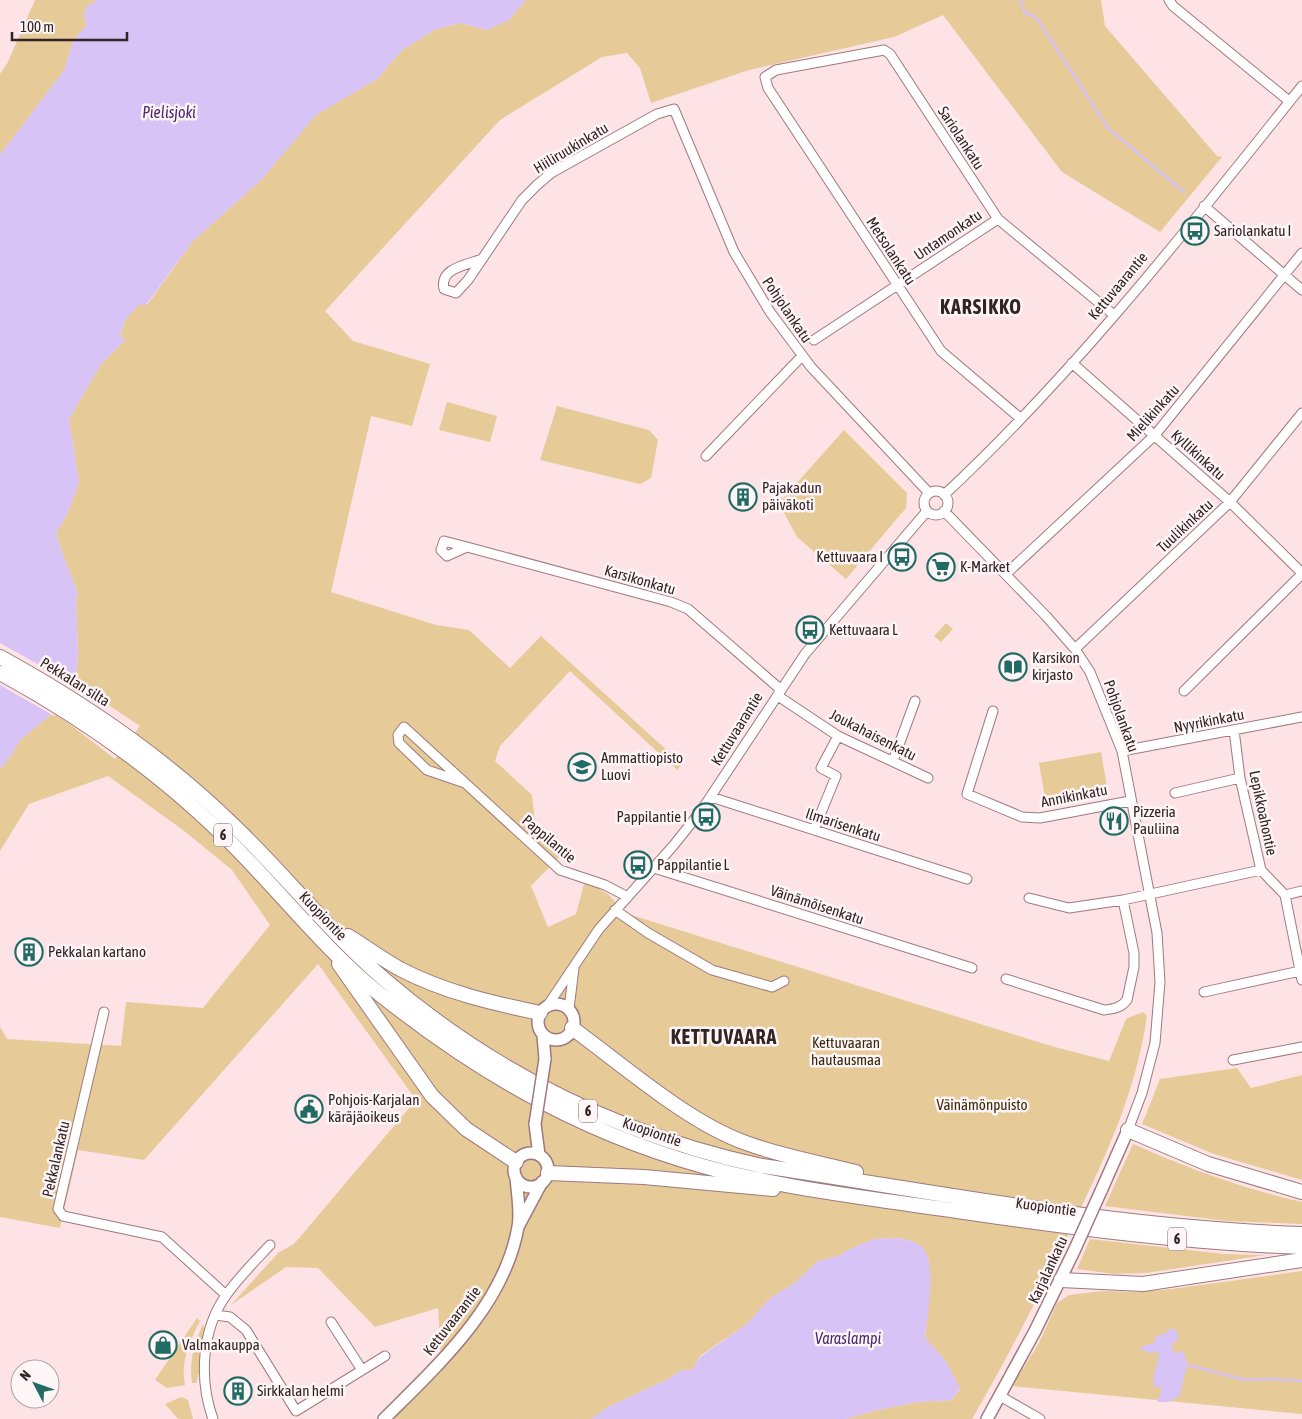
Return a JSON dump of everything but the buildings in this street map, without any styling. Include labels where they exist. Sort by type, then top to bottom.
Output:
[{"type":"highway","name":"Pekkalan silta","points":[[0,657],[56,688],[127,743]]},
{"type":"highway","name":"Pekkalan silta","points":[[0,673],[127,743]]},
{"type":"highway","name":"Kuopiontie","points":[[127,743],[227,819],[372,988],[411,1019],[499,1080],[562,1114],[630,1143],[702,1166],[760,1179],[1117,1233],[1223,1244],[1302,1247]]},
{"type":"highway","name":"Kuopiontie","points":[[319,925],[420,1008],[506,1068],[598,1116],[634,1130],[734,1160],[1110,1219],[1224,1231],[1302,1234]]},
{"type":"highway","points":[[319,925],[401,969],[447,989],[488,1002],[544,1009]]},
{"type":"highway","points":[[319,925],[432,1096],[466,1129],[520,1159]]},
{"type":"highway","points":[[572,1028],[680,1107],[712,1127],[746,1143],[905,1187]]},
{"type":"highway","points":[[1128,1130],[1208,1164],[1302,1192]]},
{"type":"highway","points":[[545,1178],[644,1176],[863,1196]]},
{"type":"highway","points":[[1060,1280],[1143,1284],[1302,1260]]},
{"type":"main road","points":[[535,1126],[520,1159],[516,1177],[528,1186],[545,1178],[546,1162],[539,1154],[535,1126],[544,1060],[543,1034],[538,1024],[544,1009],[559,1004],[569,1009],[573,1018],[572,1028],[566,1036],[557,1039],[543,1034]]},
{"type":"main road","points":[[544,1060],[557,1039]]},
{"type":"main road","name":"Karjalankatu","points":[[987,1419],[1050,1301],[1128,1130]]},
{"type":"main road","points":[[520,1159],[539,1154]]},
{"type":"main road","name":"Kettuvaarantie","points":[[384,1419],[444,1358],[495,1290],[512,1251],[518,1225],[516,1177]]},
{"type":"main road","name":"Kettuvaarantie","points":[[518,1225],[545,1178]]},
{"type":"street","points":[[1169,0],[1173,6],[1224,50],[1289,102]]},
{"type":"street","name":"Sariolankatu","points":[[765,77],[776,70],[884,50],[890,54],[998,219],[1114,315]]},
{"type":"street","name":"Metsolankatu","points":[[765,77],[768,88],[915,314],[947,358],[1020,418]]},
{"type":"street","name":"Kettuvaarantie","points":[[944,496],[1072,363],[1114,315],[1302,86]]},
{"type":"street","name":"Hiiliruukinkatu","points":[[482,259],[450,270],[442,282],[444,289],[456,293],[482,259],[522,200],[551,173],[657,114],[674,109]]},
{"type":"street","name":"Pohjolankatu","points":[[674,109],[734,252],[770,312],[802,356],[929,493]]},
{"type":"street","points":[[1204,206],[1302,290]]},
{"type":"street","name":"Untamonkatu","points":[[814,340],[998,219]]},
{"type":"street","name":"Mielikinkatu","points":[[1006,574],[1155,435],[1302,253]]},
{"type":"street","points":[[706,456],[802,356]]},
{"type":"street","name":"Kyllikinkatu","points":[[1072,363],[1230,502],[1302,573]]},
{"type":"street","name":"Tuulikinkatu","points":[[1075,649],[1230,502],[1302,413]]},
{"type":"street","points":[[935,491],[944,496],[947,503],[944,511],[936,515],[927,511],[924,502],[929,493],[935,491]]},
{"type":"street","name":"Kettuvaarantie","points":[[544,1009],[594,936],[626,896],[654,868],[711,797],[823,630],[927,511]]},
{"type":"street","name":"Pohjolankatu","points":[[944,511],[1006,574],[1075,649],[1090,672],[1122,751],[1130,801],[1157,933],[1159,961],[1158,1021],[1152,1060],[1128,1130]]},
{"type":"street","name":"Karsikonkatu","points":[[467,547],[671,602],[688,609],[781,693]]},
{"type":"street","points":[[1184,691],[1302,573]]},
{"type":"street","name":"Joukahaisenkatu","points":[[781,693],[838,736],[928,778]]},
{"type":"street","points":[[893,761],[915,702]]},
{"type":"street","name":"Annikinkatu","points":[[993,711],[967,794],[1022,817],[1040,818],[1130,801]]},
{"type":"street","name":"Nyyrikinkatu","points":[[1122,751],[1302,717]]},
{"type":"street","name":"Pappilantie","points":[[465,783],[427,770],[399,743],[398,735],[404,727],[560,870],[605,885],[626,896]]},
{"type":"street","name":"Lepikkoahontie","points":[[1234,730],[1240,778],[1261,870],[1285,895]]},
{"type":"street","points":[[814,830],[836,776],[821,768],[838,736]]},
{"type":"street","points":[[1176,793],[1240,778]]},
{"type":"street","name":"Ilmarisenkatu","points":[[711,797],[967,879]]},
{"type":"street","name":"Väinämöisenkatu","points":[[654,868],[972,968]]},
{"type":"street","points":[[1029,898],[1070,908],[1150,895],[1261,870]]},
{"type":"street","points":[[1204,992],[1301,975],[1285,895],[1302,891]]},
{"type":"street","points":[[1006,979],[1104,1010],[1115,1009],[1124,1005],[1127,1000],[1134,967],[1134,953],[1123,900]]},
{"type":"street","points":[[615,910],[648,934],[712,970],[772,987],[784,981]]},
{"type":"street","name":"Kettuvaarantie","points":[[569,1009],[575,965]]},
{"type":"street","name":"Pekkalankatu","points":[[104,1012],[58,1209],[63,1216],[162,1237],[226,1295]]},
{"type":"street","points":[[1233,1060],[1302,1047]]},
{"type":"street","points":[[213,1419],[208,1405],[204,1374],[207,1345],[216,1315],[226,1295],[270,1245]]},
{"type":"street","points":[[216,1315],[230,1318],[246,1330],[296,1411],[384,1356]]},
{"type":"street","points":[[331,1322],[362,1370]]},
{"type":"street","points":[[1000,1396],[1040,1419]]},
{"type":"green space","points":[[35,0],[97,0],[86,7],[84,16],[87,25],[73,41],[65,69],[0,155],[0,74],[7,64]]},
{"type":"green space","points":[[526,0],[1101,0],[1105,26],[1217,156],[1222,157],[1160,232],[1062,172],[943,15],[894,37],[749,70],[651,103],[640,68],[627,53],[602,57],[500,120],[325,311],[353,341],[430,364],[412,426],[371,416],[331,592],[436,625],[469,630],[510,668],[541,636],[682,764],[677,770],[570,671],[500,746],[495,761],[532,795],[536,831],[562,854],[531,886],[548,927],[576,914],[585,880],[609,895],[625,913],[1051,1046],[1109,1061],[1126,1019],[1143,1012],[1147,1016],[1136,1069],[1120,1119],[1100,1167],[1040,1293],[972,1419],[846,1419],[873,1411],[918,1402],[952,1400],[960,1389],[945,1360],[925,1338],[929,1301],[929,1260],[912,1241],[898,1238],[874,1239],[839,1256],[818,1261],[796,1282],[769,1299],[747,1324],[700,1356],[692,1370],[682,1370],[670,1378],[608,1407],[591,1419],[394,1419],[442,1371],[438,1308],[375,1327],[318,1268],[286,1267],[231,1305],[278,1253],[294,1244],[416,1100],[318,964],[144,1160],[78,1150],[60,1228],[0,1217],[0,1027],[7,1039],[121,1046],[126,1002],[203,1008],[270,925],[232,870],[183,830],[108,776],[29,804],[0,851],[0,769],[20,740],[54,712],[115,759],[140,726],[76,683],[78,653],[76,600],[78,594],[56,533],[68,512],[79,483],[69,419],[101,364],[125,340],[120,336],[125,320],[140,303],[147,305],[193,241],[262,179],[315,115],[377,79],[401,51],[434,30],[460,23],[487,30],[509,20]]},
{"type":"green space","points":[[447,402],[497,416],[490,442],[439,430]]},
{"type":"green space","points":[[557,406],[649,430],[658,440],[651,478],[640,484],[540,460]]},
{"type":"green space","points":[[844,430],[907,493],[906,508],[846,579],[797,537],[779,503]]},
{"type":"green space","points":[[946,623],[953,629],[941,642],[934,636]]},
{"type":"green space","points":[[1101,752],[1108,793],[1046,803],[1039,763]]},
{"type":"green space","points":[[1237,1068],[1251,1088],[1302,1075],[1302,1180],[1214,1154],[1142,1124],[1160,1079]]},
{"type":"green space","points":[[1133,1144],[1216,1177],[1302,1202],[1302,1224],[1227,1221],[1105,1206]]},
{"type":"green space","points":[[1090,1239],[1224,1254],[1266,1255],[1146,1273],[1114,1274],[1077,1269]]},
{"type":"green space","points":[[1302,1271],[1302,1414],[1012,1386],[1039,1343],[1057,1303],[1069,1295],[1103,1291],[1136,1292],[1172,1289]]},
{"type":"green space","points":[[197,1318],[200,1321],[185,1360],[185,1385],[167,1388],[155,1380]]},
{"type":"green space","points":[[203,1324],[205,1329],[199,1372],[196,1383],[192,1383],[193,1353]]},
{"type":"green space","points":[[181,1397],[188,1400],[193,1419],[178,1419],[165,1404]]},
{"type":"water","name":"Pielisjoki","points":[[97,0],[526,0],[509,20],[487,30],[460,23],[434,30],[401,51],[377,79],[316,115],[262,179],[193,241],[146,305],[140,304],[125,320],[120,336],[125,340],[101,364],[69,419],[79,483],[68,512],[56,534],[78,594],[76,600],[78,653],[76,683],[54,712],[20,740],[0,769],[0,155],[65,69],[73,41],[87,25],[84,16],[86,7]]},
{"type":"water","name":"Varaslampi","points":[[898,1238],[918,1244],[927,1255],[930,1266],[930,1292],[925,1338],[945,1360],[960,1388],[952,1400],[918,1402],[873,1411],[846,1419],[591,1419],[608,1407],[670,1378],[682,1370],[692,1370],[700,1357],[747,1324],[769,1299],[796,1282],[818,1261],[839,1256],[874,1239]]},
{"type":"water","points":[[1171,1328],[1177,1331],[1179,1338],[1171,1346],[1174,1353],[1183,1351],[1188,1365],[1181,1392],[1178,1396],[1174,1400],[1167,1402],[1157,1402],[1162,1390],[1159,1386],[1154,1388],[1154,1372],[1159,1352],[1146,1353],[1140,1347],[1154,1343],[1156,1336],[1166,1333]]},
{"type":"pier","points":[[0,643],[77,686],[71,696],[0,664]]},
{"type":"pier","points":[[0,667],[65,704],[54,716],[0,685]]},
{"type":"waterway","points":[[1020,0],[1025,13],[1036,17],[1108,128],[1184,192]]},
{"type":"waterway","points":[[1188,1365],[1246,1380],[1302,1381]]},
{"type":"place","name":"Sariolankatu I","points":[[1195,231]]},
{"type":"place","name":"Pajakadun päiväkoti","points":[[743,497]]},
{"type":"place","name":"Kettuvaara I","points":[[902,557]]},
{"type":"place","name":"K-Market","points":[[941,567]]},
{"type":"place","name":"Kettuvaara L","points":[[810,630]]},
{"type":"place","name":"Karsikon kirjasto","points":[[1013,667]]},
{"type":"place","name":"Ammattiopisto Luovi","points":[[582,767]]},
{"type":"place","name":"Pappilantie I","points":[[706,817]]},
{"type":"place","name":"Pizzeria Pauliina","points":[[1114,821]]},
{"type":"place","name":"Pappilantie L","points":[[638,865]]},
{"type":"place","name":"Pekkalan kartano","points":[[29,952]]},
{"type":"place","name":"Pohjois-Karjalan käräjäoikeus","points":[[309,1109]]},
{"type":"place","name":"Valmakauppa","points":[[163,1345]]},
{"type":"place","name":"Sirkkalan helmi","points":[[238,1391]]},
{"type":"district","name":"KARSIKKO","points":[[981,307]]},
{"type":"district","name":"KETTUVAARA","points":[[724,1037]]},
{"type":"park label","name":"Kettuvaaran hautausmaa","points":[[846,1052]]},
{"type":"park label","name":"Väinämönpuisto","points":[[982,1105]]}]
